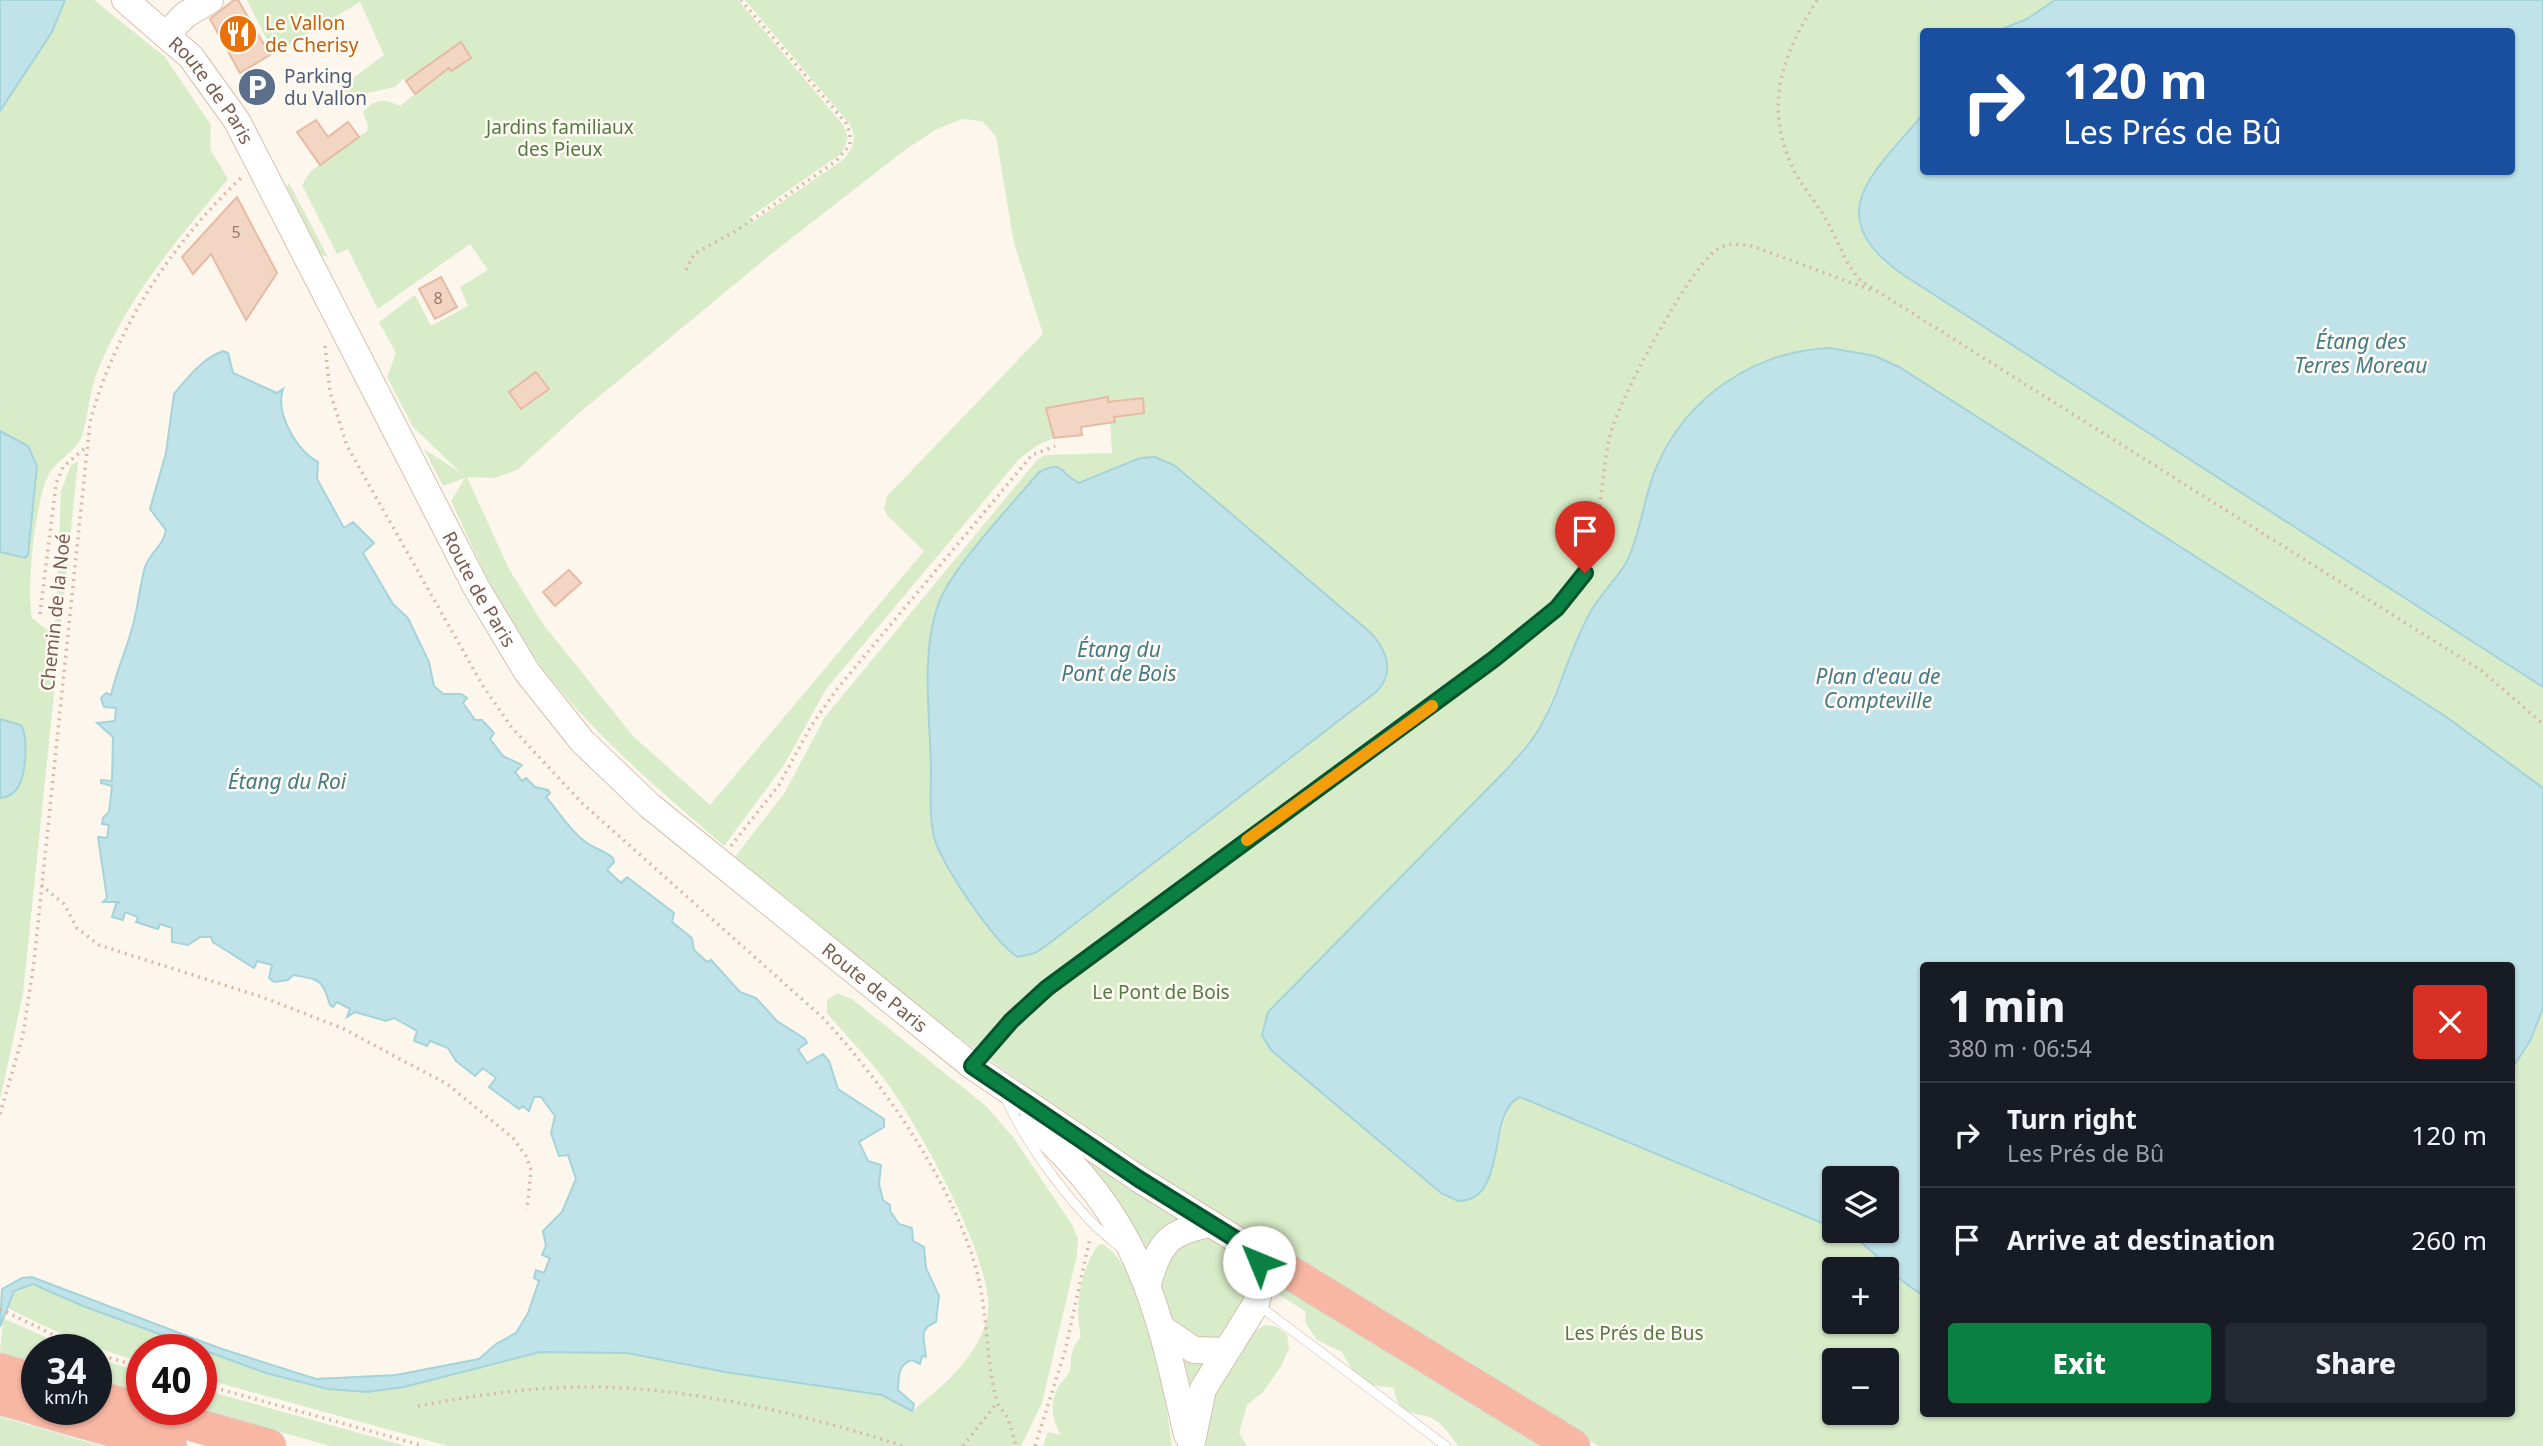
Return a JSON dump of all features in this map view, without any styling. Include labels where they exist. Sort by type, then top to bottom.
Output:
[{"type":"highway","points":[[1258,1253],[1573,1446]]},
{"type":"highway","points":[[0,1370],[21,1376]]},
{"type":"highway","points":[[0,1398],[21,1404]]},
{"type":"highway","points":[[112,1402],[269,1446]]},
{"type":"highway","points":[[95,1425],[170,1446]]},
{"type":"street","points":[[167,34],[185,15],[209,0]]},
{"type":"street","name":"Route de Paris","points":[[130,4],[167,34],[202,69],[224,99],[260,162],[455,547],[527,672],[608,768],[718,862],[972,1066],[1139,1179],[1258,1253],[1261,1284],[1256,1304],[1225,1351],[1199,1398],[1190,1446]]},
{"type":"street","name":"Route de Paris","points":[[972,1066],[1094,1186],[1143,1272],[1163,1329],[1190,1446]]},
{"type":"street","points":[[1143,1272],[1154,1261],[1167,1240],[1187,1228],[1211,1224]]},
{"type":"street","points":[[1163,1329],[1194,1350],[1225,1351]]},
{"type":"lane","points":[[972,1066],[1008,1025],[1047,988],[1457,687],[1552,613],[1580,582],[1589,563],[1596,532]]},
{"type":"lane","points":[[1006,1099],[1026,1139],[1093,1223],[1143,1272]]},
{"type":"lane","points":[[1256,1304],[1446,1446]]},
{"type":"path","points":[[686,270],[694,254],[736,231],[836,162],[850,145],[850,133],[846,123],[741,0]]},
{"type":"path","points":[[1817,0],[1789,48],[1781,71],[1778,109],[1784,145],[1798,177],[1826,220],[1854,274],[1882,295],[2482,670],[2543,724]]},
{"type":"path","name":"Chemin de la Noé","points":[[0,1114],[23,1035],[41,886],[85,448],[97,396],[136,310],[175,253],[229,190],[260,162]]},
{"type":"path","points":[[1596,532],[1610,435],[1618,411],[1638,370],[1695,275],[1718,248],[1732,243],[1752,246],[1882,295]]},
{"type":"path","points":[[324,336],[330,392],[346,446],[496,706],[583,804],[822,1017],[854,1051],[892,1102],[951,1207],[970,1250],[980,1288],[988,1369],[997,1403],[1008,1418],[1016,1446]]},
{"type":"path","points":[[718,862],[779,785],[821,711],[878,638],[1031,455],[1055,446]]},
{"type":"path","points":[[40,614],[55,484],[63,467],[85,448]]},
{"type":"path","points":[[41,886],[64,904],[77,928],[99,945],[262,997],[342,1028],[447,1084],[513,1138],[526,1156],[531,1170],[527,1210]]},
{"type":"path","points":[[1035,1446],[1065,1351],[1093,1223]]},
{"type":"path","points":[[0,1309],[52,1334]]},
{"type":"path","points":[[418,1406],[491,1393],[542,1388],[597,1387],[661,1391],[846,1427],[904,1446]]},
{"type":"path","points":[[217,1388],[424,1446]]},
{"type":"path","points":[[963,1446],[997,1403]]},
{"type":"green space","points":[[65,0],[94,0],[165,57],[211,125],[210,149],[228,179],[153,273],[120,323],[95,378],[82,436],[75,447],[56,465],[43,488],[31,568],[30,605],[32,618],[50,629],[56,619],[61,491],[71,465],[78,461],[23,994],[0,1100],[0,111],[52,32]]},
{"type":"green space","points":[[247,0],[738,0],[844,126],[848,138],[842,153],[750,217],[753,222],[844,159],[854,136],[848,122],[745,0],[2055,0],[2026,20],[2002,28],[1920,28],[1920,119],[1875,175],[1865,192],[1859,208],[1859,223],[1866,239],[1880,256],[1902,274],[2543,687],[2543,788],[2444,716],[1899,367],[1875,356],[1830,348],[1807,349],[1760,362],[1708,397],[1668,442],[1655,470],[1632,551],[1581,630],[1538,732],[1265,1042],[1441,1193],[1464,1201],[1488,1180],[1509,1105],[1514,1099],[1526,1097],[1822,1223],[1822,1243],[1862,1243],[1877,1257],[1822,1257],[1822,1334],[1899,1334],[1899,1277],[1920,1293],[1920,1417],[2515,1417],[2515,1064],[2530,1041],[2543,1008],[2543,1446],[1598,1446],[1329,1279],[1141,1170],[915,1005],[735,857],[785,792],[825,717],[1037,460],[1045,455],[1112,453],[1110,423],[1115,422],[1108,397],[1088,399],[1089,404],[1046,408],[1054,438],[1038,445],[1019,459],[826,689],[784,765],[724,846],[598,731],[531,653],[498,598],[451,501],[465,478],[443,486],[424,449],[461,473],[413,427],[387,377],[396,353],[379,322],[415,295],[431,326],[468,306],[460,287],[488,270],[470,244],[378,309],[348,249],[337,254],[302,185],[311,171],[367,131],[363,112],[371,104],[380,101],[400,106],[429,83],[419,71],[406,81],[403,79],[395,87],[368,93],[356,100],[349,99],[338,89],[384,55],[360,2],[274,54]],"holes":[[[962,119],[982,121],[996,136],[1014,243],[1043,334],[887,496],[884,508],[887,515],[924,551],[710,805],[633,736],[543,624],[509,569],[467,477],[494,478],[517,470],[578,414],[775,251],[901,153],[935,130]],[[1054,466],[1067,472],[1074,481],[1082,483],[1376,692],[1047,945],[1035,953],[1019,957],[1005,947],[964,892],[948,868],[933,836],[929,653],[932,630],[1048,468]]]},
{"type":"green space","points":[[289,183],[328,257],[321,255],[287,187]]},
{"type":"green space","points":[[837,993],[852,999],[986,1106],[1013,1137],[1073,1226],[1078,1239],[1077,1255],[1042,1403],[1021,1446],[448,1446],[217,1382],[217,1355],[266,1373],[328,1389],[367,1392],[404,1387],[540,1352],[628,1353],[725,1372],[882,1395],[912,1411],[957,1370],[976,1346],[987,1318],[988,1297],[982,1270],[957,1206],[898,1099],[882,1076],[827,1013],[827,1000]]},
{"type":"green space","points":[[1069,1149],[1188,1218],[1147,1256]]},
{"type":"green space","points":[[1215,1234],[1244,1252],[1253,1280],[1225,1338],[1191,1339],[1173,1324],[1159,1287],[1175,1245]]},
{"type":"green space","points":[[1103,1244],[1119,1259],[1143,1308],[1159,1367],[1172,1446],[1043,1446],[1048,1432],[1061,1435],[1055,1423],[1053,1400],[1058,1387],[1069,1373],[1073,1348],[1081,1337],[1078,1314],[1083,1278],[1092,1255],[1098,1245]]},
{"type":"green space","points":[[1271,1276],[1560,1446],[1458,1446],[1445,1428],[1435,1420],[1410,1412],[1400,1405],[1394,1388],[1372,1385],[1353,1372],[1342,1352],[1317,1340],[1305,1322],[1306,1312],[1272,1290]]},
{"type":"green space","points":[[33,1284],[159,1334],[126,1334],[126,1357],[112,1353],[112,1334],[63,1334],[6,1307],[14,1291]]},
{"type":"green space","points":[[3,1318],[39,1334],[21,1334],[21,1358],[0,1352]]},
{"type":"green space","points":[[1265,1325],[1275,1326],[1287,1334],[1289,1349],[1280,1368],[1263,1392],[1247,1405],[1239,1433],[1247,1446],[1206,1446],[1209,1414],[1221,1378],[1241,1346]]},
{"type":"green space","points":[[1174,1347],[1210,1361],[1192,1399]]},
{"type":"green space","points":[[112,1363],[126,1367],[126,1387],[112,1384]]},
{"type":"green space","points":[[217,1393],[406,1446],[330,1446],[217,1414]]},
{"type":"green space","points":[[0,1417],[102,1446],[0,1446]]},
{"type":"water","points":[[0,0],[65,0],[52,32],[0,111]]},
{"type":"water","name":"Étang des Terres Moreau","points":[[2055,0],[2543,0],[2543,687],[1902,274],[1877,252],[1863,231],[1859,212],[1863,193],[1873,174],[1920,118],[1920,175],[2515,175],[2515,28],[2004,28],[2027,19]]},
{"type":"water","name":"Plan d'eau de Compteville","points":[[1830,348],[1875,356],[1899,367],[2445,716],[2543,788],[2543,1008],[2530,1041],[2515,1064],[2515,962],[1920,962],[1920,1293],[1899,1278],[1899,1257],[1877,1257],[1862,1243],[1899,1243],[1899,1166],[1822,1166],[1822,1223],[1520,1097],[1510,1105],[1503,1119],[1491,1172],[1484,1187],[1474,1197],[1458,1201],[1441,1193],[1271,1050],[1262,1035],[1268,1012],[1507,769],[1534,737],[1552,703],[1583,626],[1628,558],[1656,468],[1685,420],[1726,382],[1775,358]]},
{"type":"water","name":"Étang du Roi","points":[[223,351],[228,353],[233,373],[277,393],[283,389],[282,409],[289,430],[302,449],[318,462],[317,479],[344,528],[353,522],[374,543],[363,553],[393,604],[408,618],[429,662],[434,686],[443,694],[461,694],[467,698],[463,703],[475,720],[482,720],[494,733],[490,739],[503,756],[522,765],[515,772],[522,781],[526,778],[535,787],[548,790],[550,793],[546,797],[573,831],[587,843],[613,858],[614,862],[607,870],[621,883],[627,877],[674,913],[672,922],[692,938],[694,950],[707,962],[711,960],[740,992],[756,998],[777,1021],[805,1039],[807,1043],[798,1049],[807,1063],[823,1054],[829,1061],[838,1089],[884,1119],[884,1127],[859,1142],[868,1161],[881,1165],[879,1184],[883,1200],[890,1205],[890,1211],[899,1224],[912,1228],[913,1241],[924,1247],[926,1268],[939,1296],[936,1322],[924,1332],[926,1357],[922,1356],[920,1364],[912,1360],[907,1362],[900,1372],[898,1390],[914,1404],[912,1411],[882,1395],[725,1372],[627,1353],[540,1352],[404,1387],[367,1392],[328,1389],[266,1373],[217,1355],[217,1347],[316,1379],[396,1375],[479,1359],[496,1344],[516,1333],[528,1313],[539,1281],[534,1278],[536,1270],[544,1273],[550,1258],[542,1255],[546,1246],[543,1231],[562,1212],[576,1179],[568,1155],[559,1156],[551,1133],[555,1116],[541,1097],[534,1097],[529,1111],[523,1106],[519,1109],[489,1087],[496,1078],[483,1068],[475,1076],[456,1061],[448,1048],[430,1041],[427,1046],[414,1041],[417,1031],[394,1018],[386,1021],[355,1012],[347,1017],[350,1009],[337,1002],[333,1007],[330,1005],[319,982],[293,975],[288,980],[274,982],[269,978],[272,965],[257,961],[254,968],[213,942],[211,937],[200,937],[188,945],[172,942],[172,928],[160,924],[158,929],[136,922],[138,917],[125,912],[123,920],[112,917],[116,904],[120,902],[103,902],[107,898],[98,837],[107,838],[109,825],[102,824],[103,818],[109,812],[112,786],[101,783],[101,780],[112,781],[113,737],[97,723],[115,721],[116,708],[104,707],[101,698],[106,693],[111,695],[133,624],[145,567],[166,530],[150,509],[166,453],[174,394],[202,363]]},
{"type":"water","points":[[0,431],[28,446],[37,466],[28,555],[25,558],[0,552]]},
{"type":"water","name":"Étang du Pont de Bois","points":[[1155,457],[1174,465],[1372,634],[1385,656],[1386,678],[1376,692],[1047,945],[1035,953],[1018,957],[997,937],[970,902],[938,849],[932,829],[928,666],[937,608],[943,593],[967,557],[1039,472],[1058,467],[1079,483],[1140,458]]},
{"type":"water","points":[[0,719],[21,725],[26,749],[19,786],[12,794],[0,798]]},
{"type":"water","name":"Étang du Roi","points":[[32,1277],[182,1334],[159,1334],[33,1284],[14,1291],[0,1327],[2,1289],[22,1278]]},
{"type":"building","name":"Le Vallon de Cherisy","points":[[234,0],[238,0],[270,55],[240,73],[210,19]]},
{"type":"building","points":[[461,42],[471,58],[451,71],[449,68],[415,94],[406,81]]},
{"type":"building","points":[[316,120],[328,137],[348,122],[359,137],[320,165],[297,132]]},
{"type":"building","points":[[237,197],[277,273],[246,320],[211,254],[193,274],[182,257]]},
{"type":"building","points":[[441,277],[457,307],[435,319],[419,289]]},
{"type":"building","points":[[536,372],[549,389],[521,409],[509,392]]},
{"type":"building","points":[[1108,397],[1108,402],[1143,398],[1144,413],[1114,417],[1115,422],[1081,427],[1082,435],[1054,438],[1046,408]]},
{"type":"building","points":[[569,570],[581,583],[555,606],[543,592]]},
{"type":"slow traffic","points":[[1247,840],[1432,706]]},
{"type":"place","name":"Le Vallon de Cherisy","points":[[238,34]]},
{"type":"place","name":"Parking du Vallon","points":[[257,87]]},
{"type":"route","points":[[1259,1262],[1258,1253],[1139,1179],[972,1066],[1011,1021],[1047,988],[1494,659],[1567,599],[1585,573]]},
{"type":"park label","name":"Jardins familiaux des Pieux","points":[[560,138]]},
{"type":"park label","name":"Le Pont de Bois","points":[[1161,992]]},
{"type":"park label","name":"Les Prés de Bus","points":[[1634,1333]]}]
